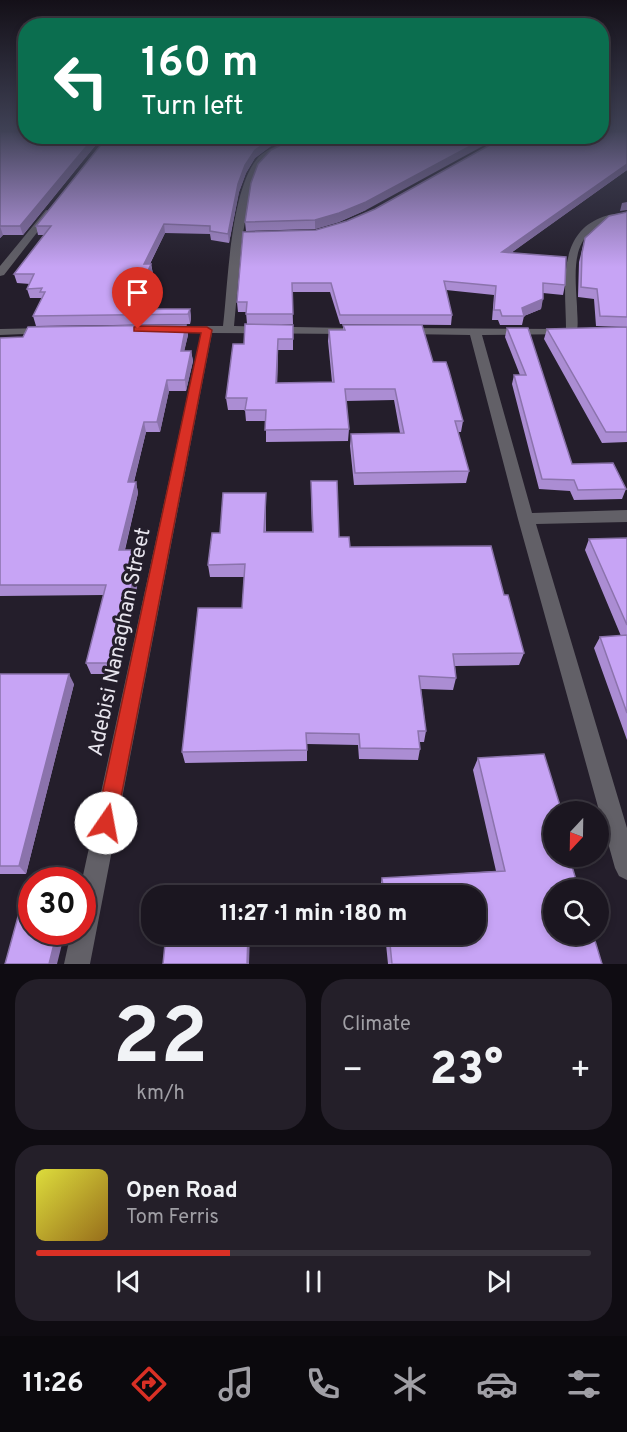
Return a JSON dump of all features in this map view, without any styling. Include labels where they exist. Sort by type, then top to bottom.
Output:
[{"type":"street","points":[[228,330],[238,236],[244,201],[253,177]]},
{"type":"street","points":[[0,273],[58,200]]},
{"type":"street","points":[[393,331],[578,332],[572,250],[582,232],[594,222],[607,216],[627,215]]},
{"type":"street","points":[[238,236],[271,236]]},
{"type":"street","points":[[161,329],[358,331]]},
{"type":"street","name":"Adebisi Nanaghan Street","points":[[77,964],[207,330]]},
{"type":"street","points":[[0,332],[57,331]]},
{"type":"street","points":[[475,332],[526,519],[627,868]]},
{"type":"street","points":[[526,519],[627,516]]},
{"type":"building","points":[[0,177],[61,177],[20,226],[0,226]]},
{"type":"building","points":[[75,177],[241,177],[228,234],[210,231],[210,226],[164,224],[144,264],[151,264],[131,309],[190,309],[188,314],[33,316],[45,292],[40,292],[42,288],[27,289],[34,274],[14,274],[51,226],[36,226]]},
{"type":"building","points":[[253,177],[413,177],[366,202],[315,220],[245,222]]},
{"type":"building","points":[[432,177],[609,177],[502,252],[566,257],[565,285],[543,283],[543,299],[522,308],[524,316],[502,316],[500,310],[494,310],[496,286],[444,281],[452,315],[340,315],[331,283],[292,283],[293,314],[246,314],[247,302],[237,302],[243,232],[316,230],[347,221],[375,209]]},
{"type":"building","points":[[627,212],[627,317],[600,316],[597,289],[581,287],[585,238],[609,216]]},
{"type":"building","points":[[245,324],[293,325],[293,339],[278,339],[276,383],[334,382],[329,330],[345,330],[343,325],[422,325],[433,362],[446,362],[449,371],[463,421],[455,421],[469,471],[355,473],[351,434],[404,433],[395,389],[345,389],[349,429],[265,430],[266,410],[245,410],[247,398],[226,398],[233,344],[244,344]]},
{"type":"building","points":[[186,325],[181,351],[191,351],[185,380],[167,380],[157,422],[144,422],[128,482],[136,482],[119,550],[139,550],[116,663],[86,663],[106,585],[0,585],[0,338],[23,337],[28,327]]},
{"type":"building","points":[[627,327],[627,432],[606,432],[547,329]]},
{"type":"building","points":[[507,328],[528,328],[572,464],[613,463],[626,489],[578,490],[574,480],[542,479],[514,375],[526,375]]},
{"type":"building","points":[[311,481],[337,481],[339,537],[349,537],[350,547],[491,546],[504,595],[508,595],[524,653],[453,654],[456,678],[419,676],[426,731],[418,731],[420,749],[360,748],[359,734],[306,733],[307,750],[182,752],[198,608],[242,608],[245,564],[208,565],[212,533],[220,533],[223,493],[266,493],[264,532],[313,532]]},
{"type":"building","points":[[627,538],[627,625],[589,539]]},
{"type":"building","points":[[627,635],[627,713],[600,637]]},
{"type":"building","points":[[0,674],[69,674],[19,866],[0,866]]},
{"type":"building","points":[[544,754],[559,801],[543,801],[543,867],[572,867],[576,879],[543,879],[543,945],[596,945],[602,964],[392,964],[390,945],[486,945],[486,885],[383,885],[382,878],[505,871],[478,758]]},
{"type":"building","points":[[18,917],[18,945],[54,945],[49,964],[5,964]]},
{"type":"building","points":[[165,945],[248,945],[247,964],[163,964]]},
{"type":"route","points":[[106,823],[207,330],[138,329]]}]
